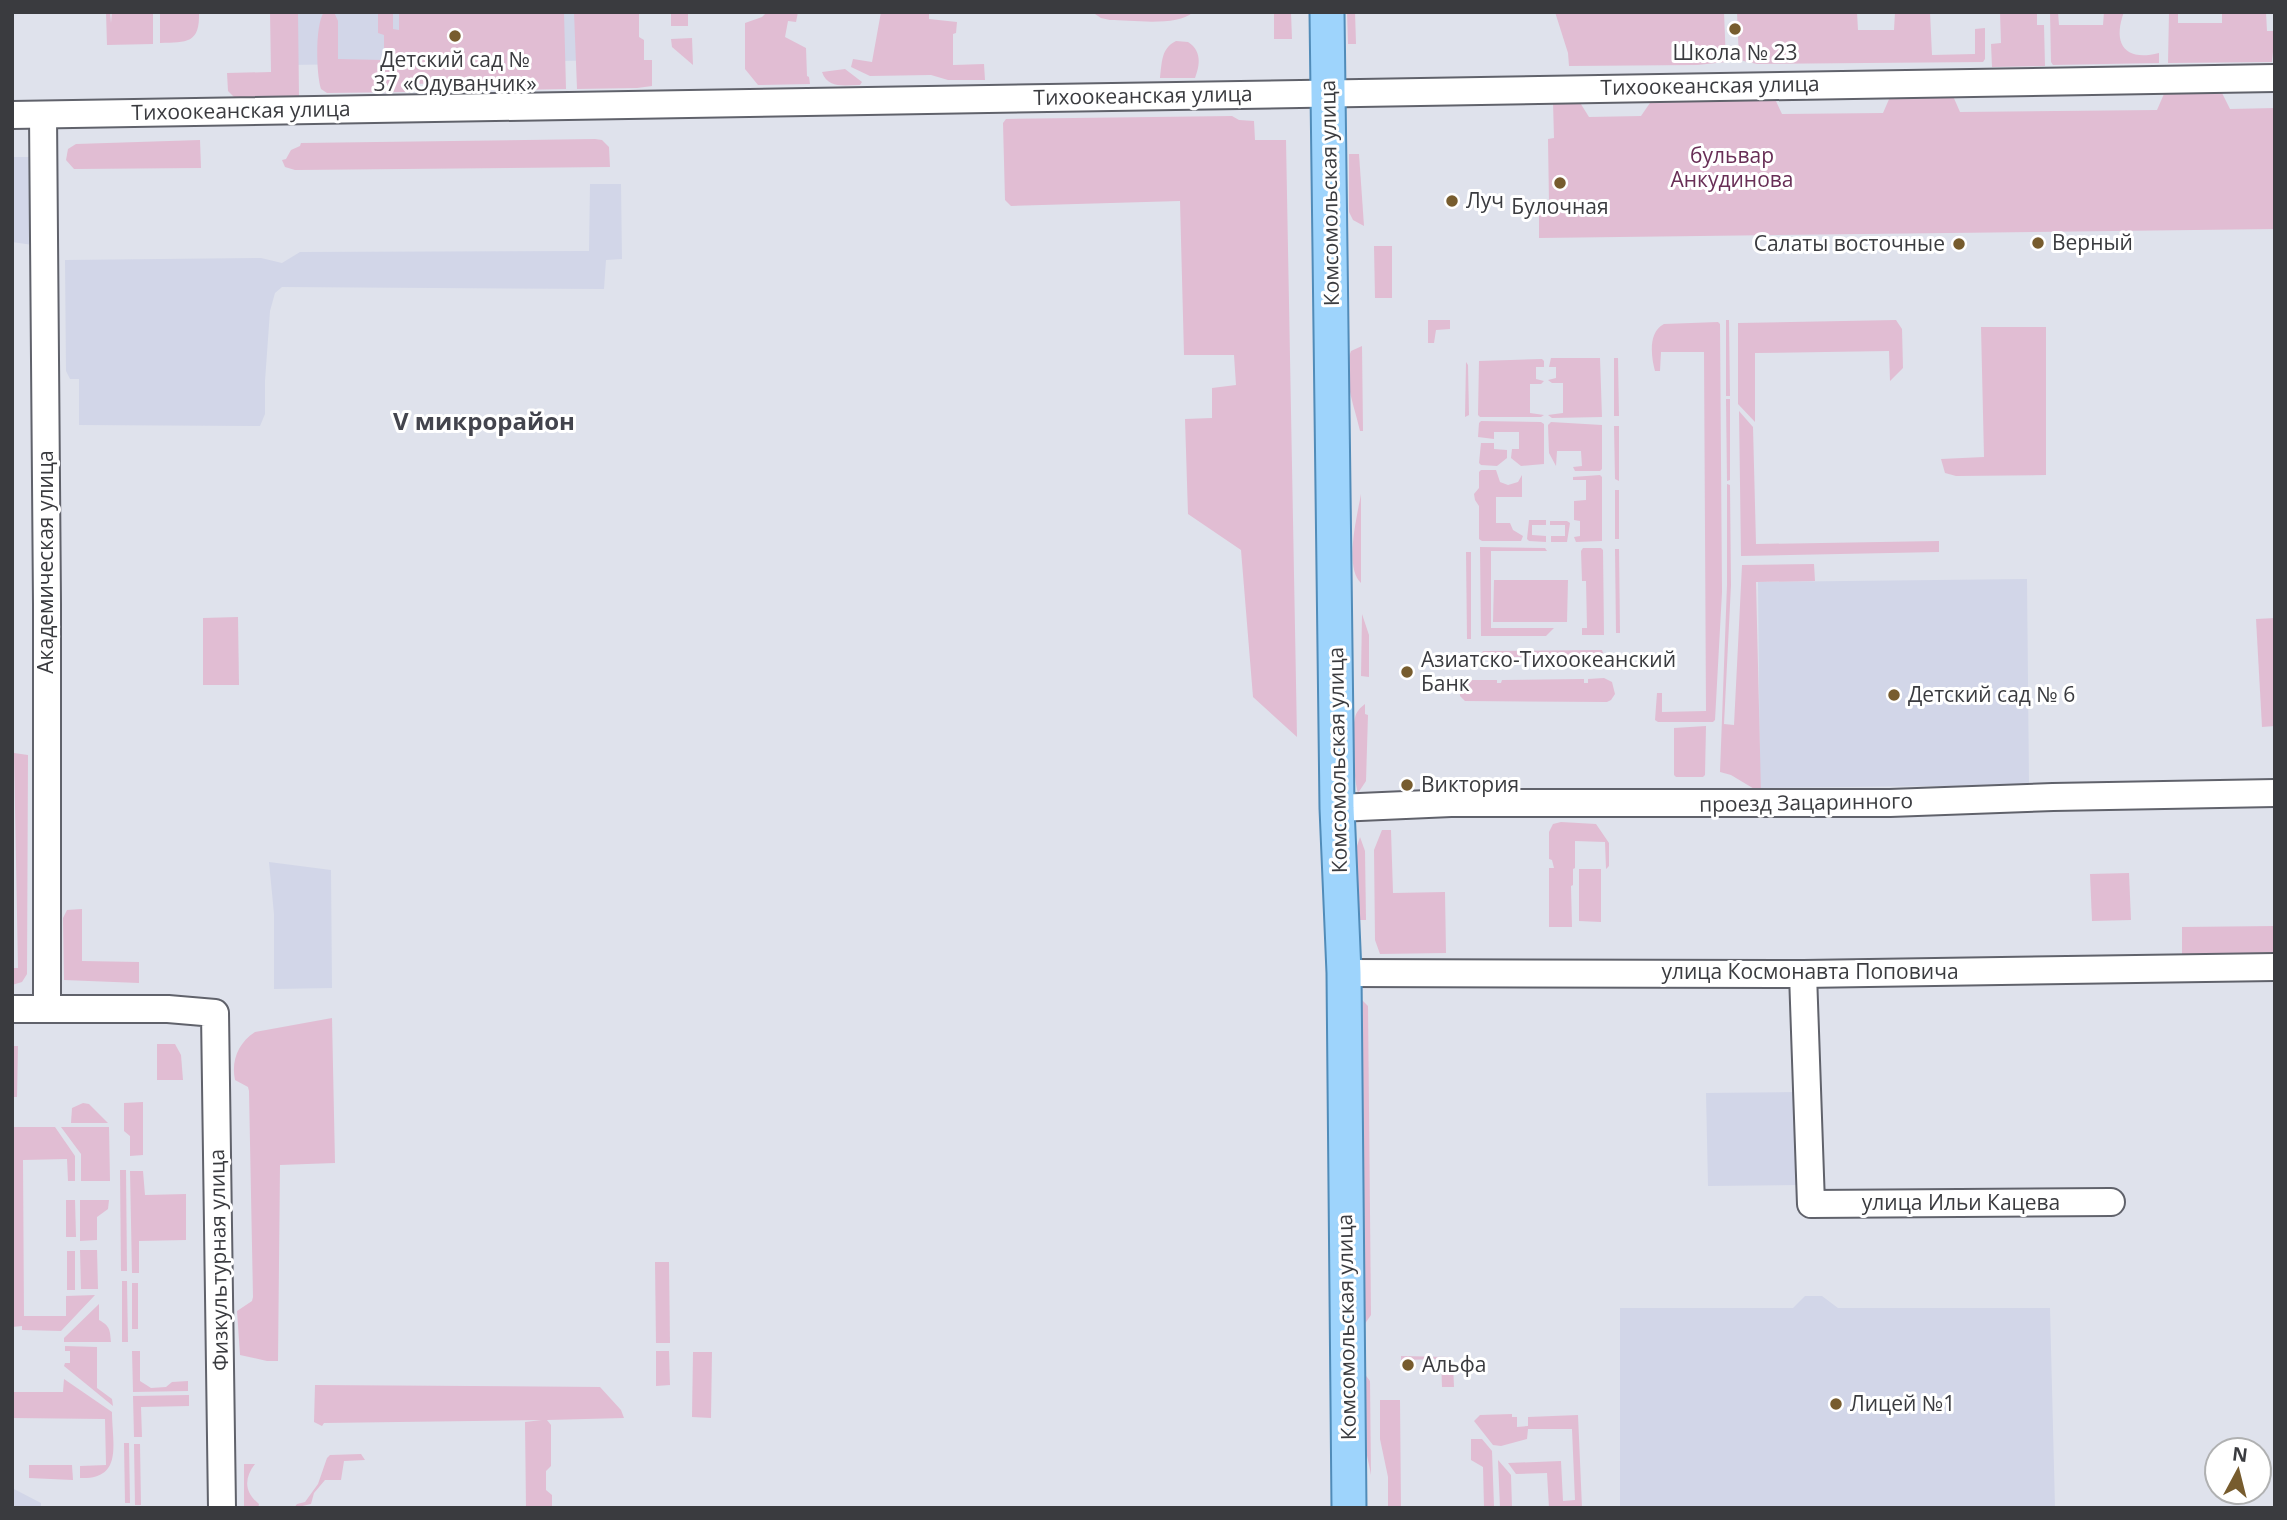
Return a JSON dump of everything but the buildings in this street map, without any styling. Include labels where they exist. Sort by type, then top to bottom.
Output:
[{"type":"main road","name":"Комсомольская улица","points":[[1327,12],[1337,807],[1344,973],[1349,1508]]},
{"type":"street","name":"Тихоокеанская улица","points":[[12,116],[2275,78]]},
{"type":"street","name":"Академическая улица","points":[[43,115],[47,1009]]},
{"type":"street","name":"проезд Зацаринного","points":[[1337,807],[1451,803],[1889,803],[2275,793]]},
{"type":"street","name":"улица Космонавта Поповича","points":[[1344,973],[1803,974],[2275,967]]},
{"type":"street","name":"улица Ильи Кацева","points":[[1803,974],[1811,1205],[2111,1202]]},
{"type":"street","points":[[12,1009],[47,1009]]},
{"type":"street","name":"Физкультурная улица","points":[[47,1009],[168,1009],[215,1013],[222,1508]]},
{"type":"shaded area","name":"Детский сад № 37 «Одуванчик»","points":[[287,12],[623,12],[624,60],[288,65]]},
{"type":"shaded area","points":[[12,157],[32,157],[33,245],[12,242]]},
{"type":"shaded area","points":[[590,184],[621,184],[622,259],[606,260],[604,289],[282,287],[275,293],[270,311],[265,414],[260,426],[79,425],[79,379],[70,379],[66,371],[65,260],[261,258],[282,263],[300,252],[589,251]]},
{"type":"shaded area","name":"Детский сад № 6","points":[[2027,579],[2029,785],[1760,788],[1758,582]]},
{"type":"shaded area","points":[[269,862],[331,870],[332,988],[274,989],[274,914]]},
{"type":"shaded area","points":[[1797,1092],[1798,1185],[1708,1186],[1706,1093]]},
{"type":"shaded area","name":"Лицей №1","points":[[1805,1296],[1822,1296],[1838,1308],[2050,1308],[2055,1508],[1620,1508],[1620,1308],[1793,1308]]},
{"type":"shaded area","points":[[12,1488],[41,1503],[41,1508],[12,1508]]},
{"type":"green space","points":[[106,12],[110,12],[111,23],[112,12],[153,12],[153,44],[107,45]]},
{"type":"green space","points":[[160,12],[199,12],[194,36],[184,41],[160,43]]},
{"type":"green space","points":[[270,12],[298,12],[299,98],[235,98],[228,91],[227,73],[271,72]]},
{"type":"green space","name":"Детский сад № 37 «Одуванчик»","points":[[324,12],[334,12],[338,21],[338,59],[384,60],[384,35],[378,33],[378,12],[393,12],[393,29],[399,30],[399,12],[564,12],[566,89],[513,90],[507,82],[412,84],[407,92],[327,93],[321,89],[317,61],[319,27]]},
{"type":"green space","points":[[574,12],[639,12],[639,37],[644,40],[644,60],[652,60],[652,86],[577,89]]},
{"type":"green space","points":[[671,12],[688,12],[688,26],[671,26]]},
{"type":"green space","points":[[767,12],[798,12],[796,22],[788,21],[785,37],[806,48],[810,84],[758,85],[745,69],[745,23],[762,17]]},
{"type":"green space","points":[[881,12],[929,12],[929,19],[957,22],[956,33],[953,34],[953,65],[984,64],[985,80],[948,80],[931,75],[870,76],[851,67],[853,59],[872,62]]},
{"type":"green space","points":[[1092,12],[1193,12],[1177,20],[1154,22],[1110,20]]},
{"type":"green space","points":[[1274,12],[1291,12],[1292,39],[1274,39]]},
{"type":"green space","points":[[1347,12],[1355,12],[1356,44],[1348,44]]},
{"type":"green space","points":[[1555,12],[1724,12],[1726,62],[1697,65],[1569,66],[1568,53]]},
{"type":"green space","points":[[1737,12],[1857,12],[1858,30],[1894,30],[1895,12],[1930,12],[1932,55],[1975,54],[1975,29],[1985,28],[1985,59],[1983,62],[1757,64],[1739,60]]},
{"type":"green space","points":[[2000,12],[2037,12],[2037,25],[2044,25],[2045,66],[1992,67],[1991,44],[2001,43]]},
{"type":"green space","points":[[2050,12],[2058,12],[2059,25],[2103,25],[2104,12],[2124,12],[2120,33],[2124,48],[2138,55],[2159,53],[2159,63],[2053,65]]},
{"type":"green space","points":[[2169,12],[2178,12],[2178,23],[2222,23],[2222,12],[2266,12],[2267,31],[2275,31],[2272,62],[2168,63]]},
{"type":"green space","points":[[692,38],[693,65],[672,47],[671,39]]},
{"type":"green space","points":[[1176,41],[1188,42],[1196,50],[1199,63],[1195,78],[1160,78],[1165,52]]},
{"type":"green space","points":[[845,69],[862,82],[860,85],[832,84],[822,72]]},
{"type":"green space","name":"бульвар Анкудинова","points":[[2222,93],[2230,109],[2275,108],[2275,229],[1539,238],[1539,204],[1549,203],[1548,139],[1554,138],[1553,102],[1579,101],[1589,117],[1641,116],[1652,100],[1775,99],[1782,114],[1883,113],[1890,97],[1953,96],[1960,112],[2157,110],[2164,94]]},
{"type":"green space","points":[[1232,116],[1239,120],[1254,121],[1255,140],[1286,140],[1297,737],[1253,697],[1241,550],[1188,514],[1185,419],[1212,418],[1212,388],[1236,385],[1234,355],[1184,355],[1180,201],[1011,206],[1005,200],[1003,123],[1006,119]]},
{"type":"green space","points":[[200,140],[201,168],[74,169],[66,160],[68,149],[76,144]]},
{"type":"green space","points":[[602,140],[609,147],[610,167],[295,170],[285,167],[282,160],[301,143]]},
{"type":"green space","points":[[1349,154],[1359,154],[1364,226],[1353,220],[1349,212]]},
{"type":"green space","points":[[1374,246],[1392,246],[1392,298],[1375,298]]},
{"type":"green space","points":[[1428,320],[1450,320],[1450,329],[1436,330],[1434,343],[1428,343]]},
{"type":"green space","points":[[1726,320],[1729,320],[1730,396],[1726,396]]},
{"type":"green space","points":[[1896,320],[1902,329],[1903,368],[1890,381],[1889,351],[1755,353],[1755,422],[1738,404],[1738,323]]},
{"type":"green space","points":[[1718,322],[1722,592],[1715,720],[1658,722],[1655,720],[1657,693],[1662,693],[1662,712],[1706,711],[1704,352],[1661,352],[1660,371],[1655,371],[1652,358],[1653,338],[1664,324]]},
{"type":"green space","points":[[1981,327],[2046,327],[2046,475],[1956,476],[1945,473],[1941,459],[1984,457]]},
{"type":"green space","points":[[1362,346],[1363,431],[1360,431],[1347,370],[1351,351]]},
{"type":"green space","points":[[1551,358],[1600,358],[1602,417],[1552,418],[1548,415],[1563,413],[1563,383],[1552,383],[1548,380],[1556,378],[1556,367],[1549,367]]},
{"type":"green space","points":[[1614,358],[1618,358],[1619,416],[1614,416]]},
{"type":"green space","points":[[1542,359],[1544,367],[1536,367],[1536,379],[1544,381],[1541,384],[1530,384],[1530,413],[1544,415],[1478,415],[1479,361]]},
{"type":"green space","points":[[1466,362],[1469,415],[1465,417]]},
{"type":"green space","points":[[1726,399],[1730,399],[1730,480],[1727,481]]},
{"type":"green space","points":[[1739,411],[1753,427],[1756,544],[1939,541],[1939,552],[1741,556]]},
{"type":"green space","points":[[1481,421],[1544,424],[1544,464],[1521,466],[1511,458],[1512,449],[1519,449],[1519,432],[1494,432],[1494,439],[1478,437]]},
{"type":"green space","points":[[1551,422],[1602,425],[1602,469],[1575,471],[1573,467],[1582,466],[1581,451],[1557,451],[1556,466],[1549,453],[1548,425]]},
{"type":"green space","points":[[1614,426],[1619,426],[1619,481],[1615,479]]},
{"type":"green space","points":[[1481,443],[1494,443],[1494,449],[1507,450],[1507,458],[1497,466],[1481,465]]},
{"type":"green space","points":[[1481,470],[1496,470],[1500,482],[1508,485],[1518,482],[1522,475],[1522,497],[1496,497],[1496,523],[1510,523],[1513,530],[1523,536],[1521,541],[1479,539],[1479,506],[1474,494],[1479,488]]},
{"type":"green space","points":[[1600,475],[1602,541],[1576,542],[1574,537],[1580,536],[1580,521],[1574,520],[1574,501],[1586,500],[1586,480],[1573,480],[1573,477]]},
{"type":"green space","points":[[1727,484],[1730,485],[1731,585],[1724,724],[1734,725],[1742,565],[1814,564],[1815,581],[1756,582],[1761,793],[1731,775],[1720,772],[1727,585]]},
{"type":"green space","points":[[1615,490],[1619,490],[1619,539],[1615,539]]},
{"type":"green space","points":[[1361,494],[1361,583],[1356,576],[1352,554]]},
{"type":"green space","points":[[1529,520],[1546,520],[1546,525],[1532,525],[1532,535],[1546,536],[1546,542],[1527,539]]},
{"type":"green space","points":[[1550,521],[1570,523],[1567,542],[1551,542],[1551,536],[1565,536],[1565,525],[1550,525]]},
{"type":"green space","points":[[1480,547],[1545,548],[1547,551],[1491,551],[1491,628],[1554,628],[1546,636],[1481,636]]},
{"type":"green space","points":[[1583,548],[1603,550],[1604,635],[1582,635],[1582,628],[1587,628],[1586,581],[1582,581]]},
{"type":"green space","points":[[1615,549],[1619,549],[1620,633],[1616,633]]},
{"type":"green space","points":[[1466,552],[1471,552],[1471,639],[1467,639]]},
{"type":"green space","points":[[1494,580],[1568,580],[1567,622],[1493,622]]},
{"type":"green space","points":[[1362,614],[1369,635],[1369,677],[1361,676]]},
{"type":"green space","points":[[238,617],[239,685],[203,685],[203,618]]},
{"type":"green space","points":[[2275,618],[2275,726],[2262,727],[2256,619]]},
{"type":"green space","points":[[1602,650],[1603,653],[1587,654],[1587,657],[1497,657],[1497,654],[1481,654],[1483,651]]},
{"type":"green space","points":[[1604,678],[1612,682],[1615,694],[1607,702],[1465,701],[1460,696],[1460,688],[1472,680],[1497,680],[1497,683],[1501,683],[1502,680],[1584,679],[1584,683],[1588,683],[1588,679]]},
{"type":"green space","points":[[1365,704],[1365,714],[1368,715],[1366,781],[1358,793],[1355,778],[1354,725],[1357,712]]},
{"type":"green space","points":[[1706,726],[1705,775],[1676,777],[1674,728]]},
{"type":"green space","points":[[14,753],[28,755],[27,974],[22,982],[12,985],[12,968],[18,968]]},
{"type":"green space","points":[[1553,824],[1596,824],[1609,843],[1609,866],[1606,869],[1605,842],[1575,841],[1575,868],[1571,886],[1572,927],[1549,927],[1549,868],[1554,868],[1552,860],[1549,859],[1549,832]]},
{"type":"green space","points":[[1382,830],[1391,830],[1393,893],[1445,892],[1446,953],[1380,954],[1375,940],[1374,850]]},
{"type":"green space","points":[[1360,837],[1365,851],[1366,920],[1357,920],[1357,846]]},
{"type":"green space","points":[[1579,869],[1601,869],[1601,922],[1579,921]]},
{"type":"green space","points":[[2129,873],[2131,920],[2092,921],[2090,874]]},
{"type":"green space","points":[[82,909],[82,961],[139,962],[139,983],[64,980],[63,918],[67,910]]},
{"type":"green space","points":[[2275,926],[2275,958],[2182,959],[2182,927]]},
{"type":"green space","points":[[1361,999],[1368,1006],[1371,1315],[1364,1325]]},
{"type":"green space","points":[[332,1018],[335,1163],[280,1165],[278,1361],[240,1355],[237,1311],[252,1301],[253,1297],[249,1091],[248,1087],[235,1080],[235,1059],[244,1041],[255,1032]]},
{"type":"green space","points":[[157,1044],[175,1044],[181,1055],[183,1080],[157,1080]]},
{"type":"green space","points":[[12,1046],[18,1046],[17,1097],[12,1097]]},
{"type":"green space","points":[[143,1102],[143,1155],[130,1156],[130,1136],[124,1131],[124,1103]]},
{"type":"green space","points":[[83,1103],[89,1104],[108,1123],[71,1123],[72,1108]]},
{"type":"green space","points":[[12,1127],[55,1127],[75,1156],[75,1181],[68,1181],[67,1159],[23,1160],[24,1316],[66,1316],[66,1296],[95,1295],[61,1331],[22,1330],[22,1326],[12,1327]]},
{"type":"green space","points":[[61,1127],[109,1127],[110,1181],[81,1181],[81,1154]]},
{"type":"green space","points":[[120,1170],[126,1170],[127,1271],[121,1271]]},
{"type":"green space","points":[[130,1171],[143,1171],[145,1195],[186,1194],[186,1240],[139,1241],[139,1273],[132,1273]]},
{"type":"green space","points":[[66,1200],[75,1200],[76,1237],[66,1237]]},
{"type":"green space","points":[[80,1200],[109,1200],[108,1209],[97,1217],[97,1240],[80,1241]]},
{"type":"green space","points":[[80,1250],[97,1250],[98,1289],[81,1289]]},
{"type":"green space","points":[[67,1251],[75,1251],[75,1290],[67,1290]]},
{"type":"green space","points":[[655,1262],[669,1262],[670,1343],[656,1343]]},
{"type":"green space","points":[[122,1281],[127,1281],[128,1342],[122,1342]]},
{"type":"green space","points":[[132,1283],[138,1283],[138,1329],[132,1329]]},
{"type":"green space","points":[[99,1304],[99,1320],[109,1329],[111,1342],[64,1342],[64,1338]]},
{"type":"green space","points":[[65,1346],[97,1347],[97,1388],[112,1399],[113,1406],[64,1366],[65,1363],[70,1363],[70,1351],[65,1351]]},
{"type":"green space","points":[[132,1351],[140,1351],[140,1381],[151,1388],[188,1381],[188,1391],[133,1392]]},
{"type":"green space","points":[[656,1351],[669,1351],[670,1385],[656,1386]]},
{"type":"green space","points":[[693,1352],[712,1352],[711,1418],[692,1417]]},
{"type":"green space","points":[[1401,1356],[1449,1357],[1453,1364],[1454,1387],[1442,1387],[1441,1359],[1401,1360]]},
{"type":"green space","points":[[1363,1372],[1370,1381],[1371,1475],[1362,1431]]},
{"type":"green space","points":[[64,1379],[112,1412],[112,1457],[104,1473],[94,1477],[80,1478],[80,1466],[106,1465],[105,1419],[12,1418],[12,1392],[63,1392]]},
{"type":"green space","points":[[315,1385],[600,1387],[621,1410],[624,1418],[547,1420],[551,1425],[551,1466],[546,1471],[546,1490],[552,1495],[552,1508],[526,1508],[525,1422],[542,1420],[324,1423],[322,1426],[314,1422]]},
{"type":"green space","points":[[189,1395],[189,1406],[141,1407],[142,1437],[134,1437],[133,1396]]},
{"type":"green space","points":[[1380,1400],[1400,1400],[1401,1508],[1388,1508],[1388,1477],[1380,1439]]},
{"type":"green space","points":[[1512,1414],[1512,1417],[1517,1417],[1517,1427],[1528,1426],[1528,1417],[1578,1415],[1582,1508],[1549,1508],[1547,1473],[1516,1474],[1508,1463],[1561,1461],[1563,1501],[1575,1500],[1572,1429],[1528,1429],[1527,1439],[1501,1446],[1493,1445],[1474,1421],[1480,1415]]},
{"type":"green space","points":[[1471,1439],[1482,1439],[1492,1451],[1494,1506],[1484,1507],[1483,1467],[1471,1460]]},
{"type":"green space","points":[[124,1443],[129,1443],[130,1503],[125,1503]]},
{"type":"green space","points":[[134,1444],[140,1444],[141,1505],[135,1505]]},
{"type":"green space","points":[[361,1454],[365,1460],[344,1461],[341,1480],[325,1480],[314,1493],[311,1504],[294,1508],[305,1502],[318,1484],[330,1455]]},
{"type":"green space","points":[[1498,1460],[1511,1475],[1512,1508],[1500,1508]]},
{"type":"green space","points":[[244,1464],[255,1464],[247,1485],[250,1495],[259,1504],[258,1508],[244,1508]]},
{"type":"green space","points":[[29,1465],[72,1465],[73,1480],[29,1478]]},
{"type":"place","name":"Школа № 23","points":[[1735,29]]},
{"type":"place","name":"Детский сад № 37 «Одуванчик»","points":[[455,36]]},
{"type":"place","name":"Булочная","points":[[1560,183]]},
{"type":"place","name":"Луч","points":[[1452,201]]},
{"type":"place","name":"Верный","points":[[2038,243]]},
{"type":"place","name":"Салаты восточные","points":[[1959,244]]},
{"type":"place","name":"Азиатско-Тихоокеанский Банк","points":[[1407,672]]},
{"type":"place","name":"Детский сад № 6","points":[[1894,695]]},
{"type":"place","name":"Виктория","points":[[1407,785]]},
{"type":"place","name":"Альфа","points":[[1408,1365]]},
{"type":"place","name":"Лицей №1","points":[[1836,1404]]},
{"type":"district","name":"V микрорайон","points":[[484,422]]}]
